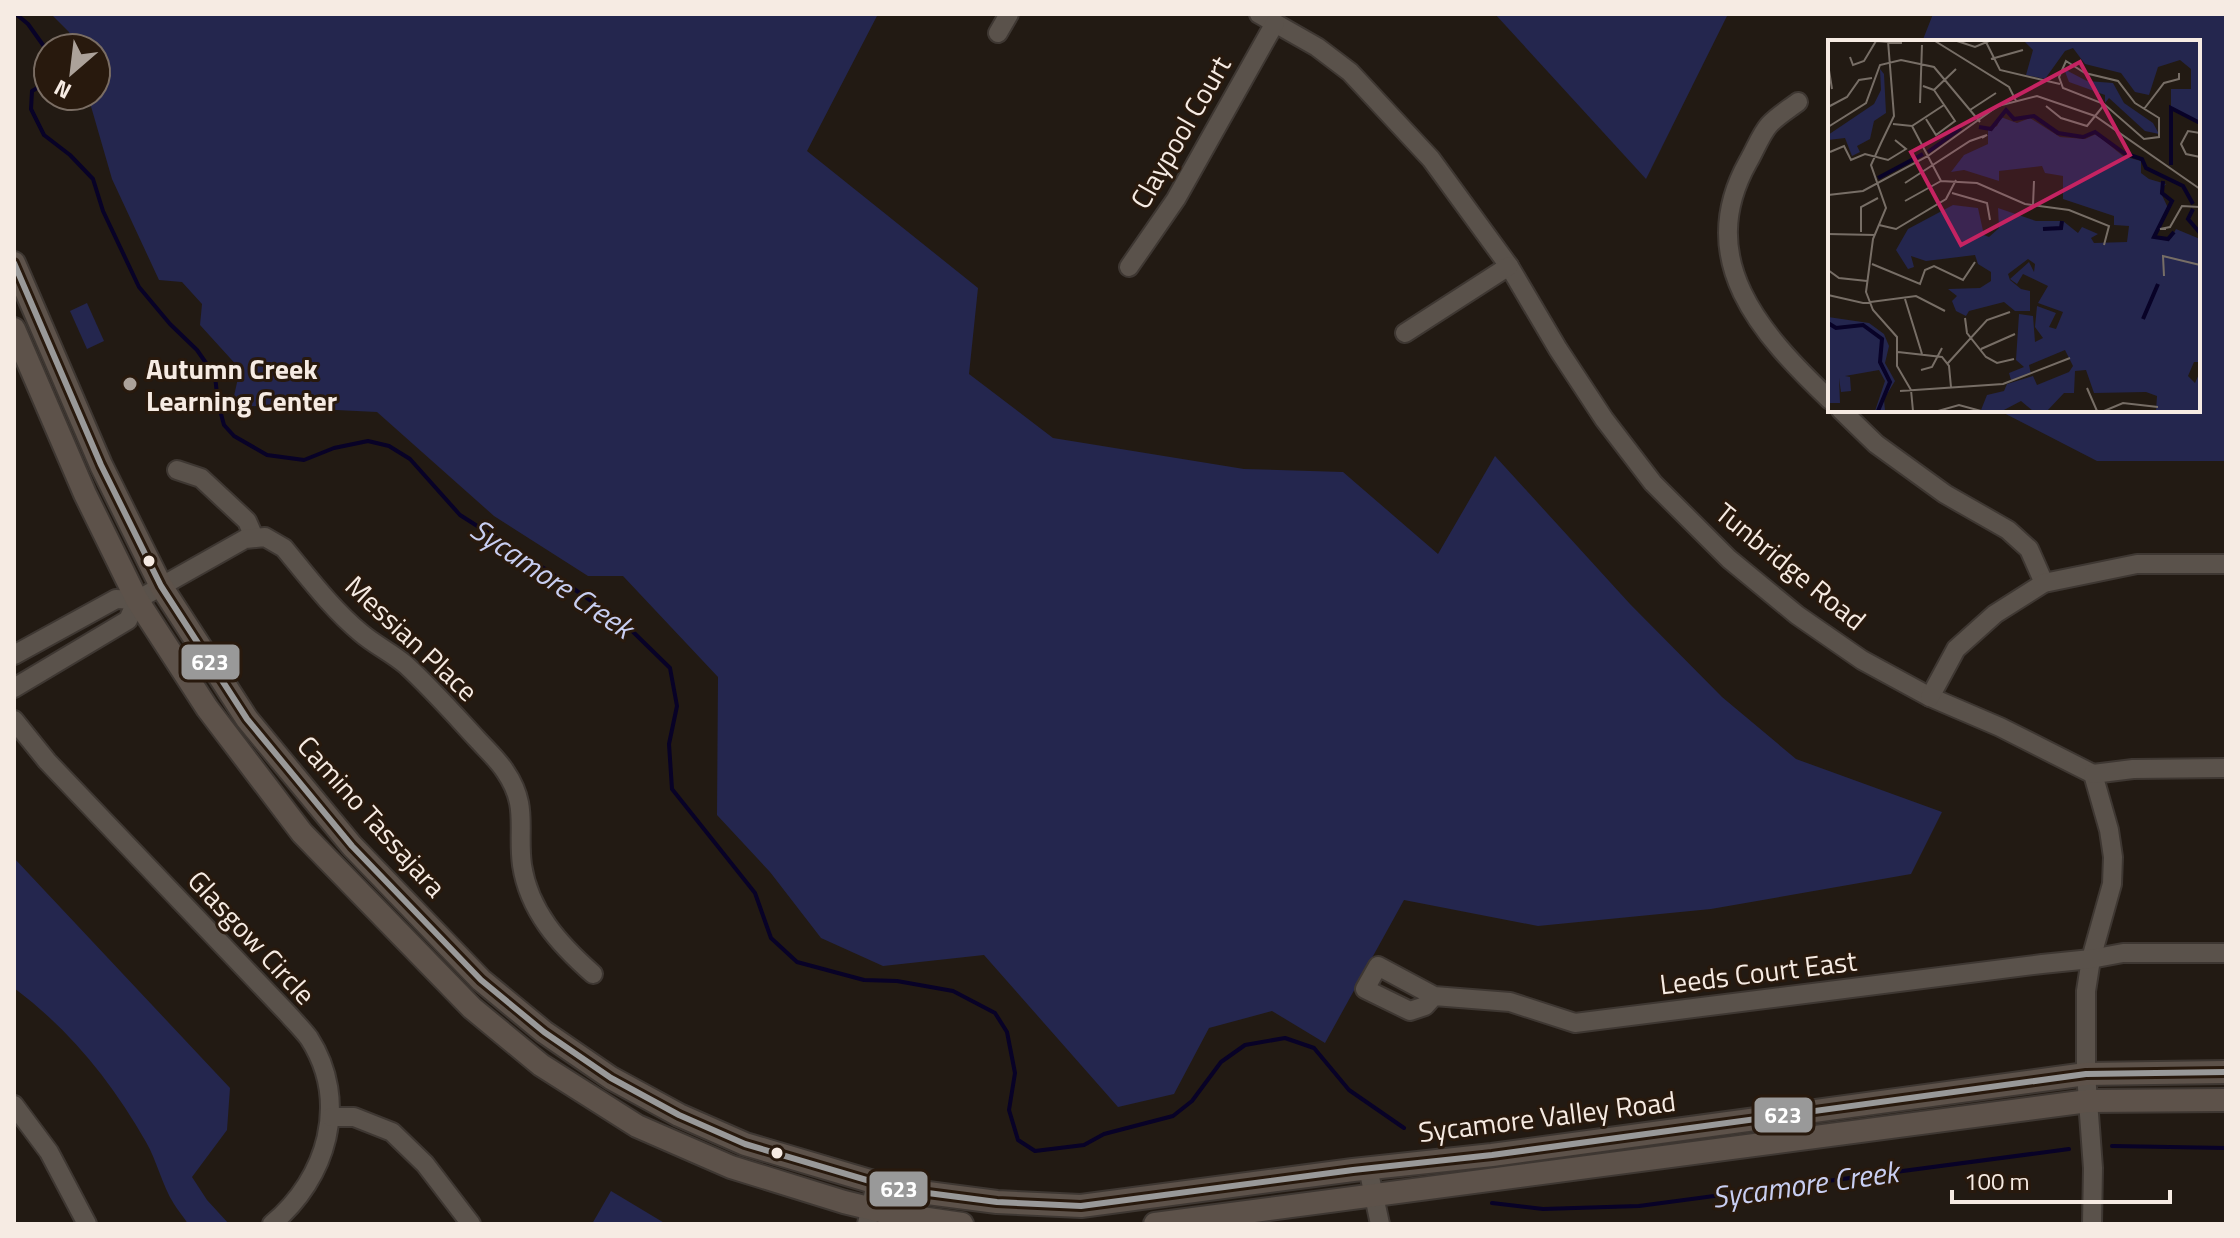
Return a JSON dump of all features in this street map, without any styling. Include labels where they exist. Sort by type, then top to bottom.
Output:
[{"type":"main road","name":"Camino Tassajara","points":[[14,263],[101,465],[161,586],[247,719],[352,846],[492,989],[544,1032],[611,1078],[679,1115],[745,1144],[876,1183]]},
{"type":"main road","name":"Camino Tassajara","points":[[14,329],[85,494],[137,600],[207,708],[302,833],[472,1008],[541,1065],[637,1126],[731,1167],[869,1216]]},
{"type":"main road","name":"Sycamore Valley Road","points":[[876,1183],[897,1189],[997,1202],[1081,1206],[1492,1155],[2086,1074],[2226,1072]]},
{"type":"main road","name":"Sycamore Valley Road","points":[[1155,1224],[2088,1101],[2226,1100]]},
{"type":"main road","points":[[869,1216],[893,1214],[962,1224]]},
{"type":"street","points":[[998,33],[1009,14]]},
{"type":"street","name":"Tunbridge Road","points":[[1267,19],[1317,47],[1350,72],[1431,159],[1509,266],[1604,419],[1653,483],[1729,559],[1797,615],[1862,660],[1930,697],[2000,727],[2093,774]]},
{"type":"street","name":"Claypool Court","points":[[1129,267],[1176,199],[1267,19]]},
{"type":"street","points":[[1798,102],[1769,125],[1737,182],[1728,218],[1727,247],[1740,289],[1762,326],[1828,398]]},
{"type":"street","points":[[1405,333],[1509,266]]},
{"type":"street","points":[[1843,412],[1876,444],[1945,494],[2008,530],[2029,549],[2044,583]]},
{"type":"street","points":[[14,655],[116,599],[137,600],[238,542],[254,537],[247,521],[201,478],[177,470]]},
{"type":"street","name":"Messian Place","points":[[254,537],[265,537],[284,548],[339,613],[443,701],[504,769],[522,807],[522,864],[540,918],[571,955],[593,974]]},
{"type":"street","points":[[1930,697],[1956,649],[1995,614],[2044,583],[2137,564],[2226,564]]},
{"type":"street","points":[[14,688],[128,620],[137,600]]},
{"type":"street","name":"Glasgow Circle","points":[[14,720],[47,761],[309,1039],[323,1067],[331,1094],[331,1117],[320,1159],[308,1184],[296,1201],[272,1224]]},
{"type":"street","points":[[2092,1224],[2093,1168],[2086,1074],[2086,991],[2091,959],[2112,884],[2113,857],[2109,830],[2093,774],[2133,769],[2226,768]]},
{"type":"street","name":"Leeds Court East","points":[[1434,996],[1510,1002],[1575,1023],[2123,953],[2226,953]]},
{"type":"street","points":[[14,1105],[49,1152],[87,1224]]},
{"type":"street","points":[[331,1117],[354,1117],[392,1132],[425,1164],[471,1224]]},
{"type":"street","points":[[1368,1168],[1380,1224]]},
{"type":"street","points":[[869,1216],[876,1183]]},
{"type":"shaded area","points":[[51,14],[878,14],[807,151],[978,288],[969,374],[1053,438],[1244,469],[1343,472],[1438,554],[1495,456],[1630,604],[1722,697],[1796,759],[1942,812],[1911,874],[1711,909],[1538,926],[1404,900],[1325,1043],[1272,1011],[1209,1028],[1174,1094],[1118,1107],[984,955],[883,966],[821,938],[770,872],[717,815],[718,677],[623,576],[588,576],[494,516],[377,412],[232,405],[240,369],[200,325],[202,304],[182,282],[159,280],[112,179],[93,112],[112,112],[112,32],[69,32]]},
{"type":"shaded area","points":[[1495,14],[1728,14],[1646,179]]},
{"type":"shaded area","points":[[1933,14],[2226,14],[2226,461],[2097,461],[2002,412],[2200,412],[2200,40],[1923,40]]},
{"type":"shaded area","points":[[87,303],[104,341],[87,349],[70,311]]},
{"type":"shaded area","points":[[14,858],[230,1088],[227,1130],[192,1177],[207,1200],[229,1224],[188,1224],[170,1197],[146,1142],[119,1098],[71,1039],[14,988]]},
{"type":"shaded area","points":[[611,1191],[666,1224],[592,1224]]},
{"type":"waterway","name":"Sycamore Creek","points":[[16,14],[34,32]]},
{"type":"waterway","name":"Sycamore Creek","points":[[32,91],[32,111]]},
{"type":"waterway","name":"Sycamore Creek","points":[[32,112],[44,135],[70,155],[93,179],[103,211],[139,287],[197,350],[215,376],[224,425],[234,436],[267,455],[304,460],[334,448],[368,441],[389,446],[410,459],[460,515],[626,625],[670,668],[677,706],[669,744],[672,789],[755,893],[771,938],[797,962],[864,980],[897,981],[953,991],[995,1013],[1007,1032],[1015,1073],[1009,1110],[1018,1140],[1035,1151],[1084,1145],[1104,1134],[1173,1116],[1192,1101],[1221,1062],[1245,1045],[1285,1038],[1314,1048],[1349,1090],[1404,1128]]},
{"type":"waterway","name":"Sycamore Creek","points":[[2112,1146],[2226,1148]]},
{"type":"waterway","name":"Sycamore Creek","points":[[1492,1203],[1543,1209],[1639,1206],[2069,1149]]},
{"type":"transit line","name":"623","points":[[14,263],[101,465],[161,586],[247,719],[352,846],[481,980],[544,1032],[611,1078],[679,1115],[745,1144],[897,1189],[997,1202],[1081,1206],[1492,1155],[2086,1074],[2226,1072]]},
{"type":"place","name":"Autumn Creek Learning Center","points":[[130,384]]}]
